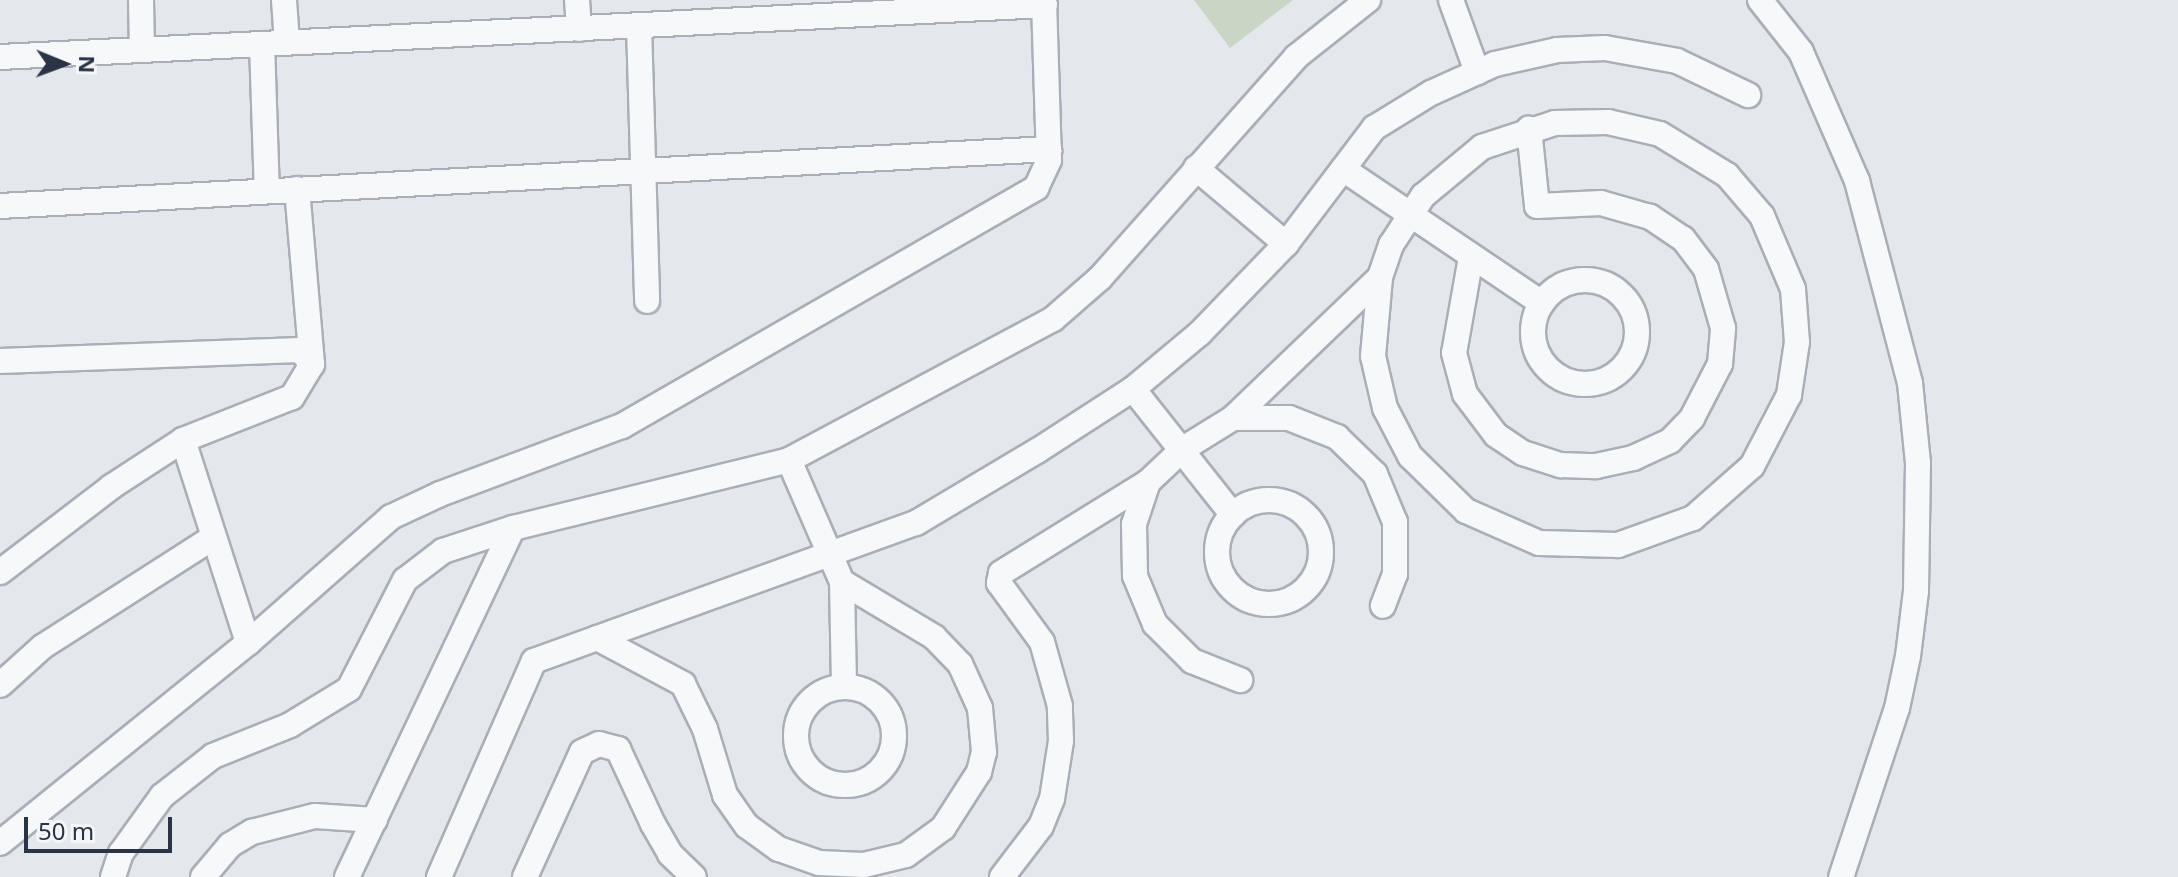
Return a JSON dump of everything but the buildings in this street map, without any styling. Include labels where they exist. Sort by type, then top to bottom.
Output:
[{"type":"street","points":[[141,0],[142,50]]},
{"type":"street","points":[[284,0],[287,43]]},
{"type":"street","points":[[577,0],[579,29]]},
{"type":"street","points":[[113,877],[142,820],[182,780],[213,756],[290,725],[349,689],[405,580],[443,551],[513,528],[789,460],[1053,319],[1100,278],[1296,57],[1368,0]]},
{"type":"street","points":[[1451,0],[1477,72]]},
{"type":"street","points":[[1760,0],[1801,52],[1857,181],[1910,383],[1918,463],[1916,591],[1908,656],[1884,751],[1841,877]]},
{"type":"street","points":[[0,57],[639,26],[727,11],[1044,2],[1049,149],[1043,180],[1028,195],[648,412],[595,439],[440,494],[391,517],[248,643],[0,843]]},
{"type":"street","points":[[639,26],[647,172],[647,301]]},
{"type":"street","points":[[262,44],[267,191]]},
{"type":"street","points":[[439,877],[534,661],[916,523],[1133,389],[1200,333],[1286,244],[1374,128],[1477,72],[1557,50],[1605,48],[1677,61],[1748,95]]},
{"type":"street","points":[[1581,121],[1660,134],[1727,175],[1762,216],[1793,289],[1795,369],[1780,420],[1735,486],[1693,518],[1618,545],[1539,543],[1477,518],[1426,477],[1385,408],[1373,356],[1380,277],[1408,216],[1460,161],[1529,128],[1581,121]]},
{"type":"street","points":[[1471,257],[1454,353],[1465,394],[1496,435],[1523,453],[1561,465],[1596,466],[1633,458],[1670,441],[1692,418],[1720,364],[1723,328],[1706,269],[1683,239],[1650,217],[1601,203],[1537,206],[1529,128]]},
{"type":"street","points":[[0,206],[1049,149]]},
{"type":"street","points":[[1196,168],[1286,244]]},
{"type":"street","points":[[1343,169],[1408,216],[1542,303]]},
{"type":"street","points":[[0,572],[111,487],[183,440],[292,397],[312,364],[297,189]]},
{"type":"street","points":[[1002,877],[1041,826],[1052,799],[1061,741],[1060,706],[1042,642],[999,583],[1001,573],[1148,482],[1183,449],[1233,418],[1380,277]]},
{"type":"street","points":[[1594,281],[1617,291],[1629,303],[1637,336],[1624,367],[1594,384],[1576,384],[1546,368],[1532,336],[1542,303],[1568,282],[1594,281]]},
{"type":"street","points":[[0,361],[300,350],[312,364]]},
{"type":"street","points":[[1133,389],[1233,515]]},
{"type":"street","points":[[1233,418],[1289,418],[1337,437],[1375,474],[1395,522],[1395,574],[1383,606]]},
{"type":"street","points":[[183,440],[211,539],[248,643]]},
{"type":"street","points":[[789,460],[842,582],[844,686]]},
{"type":"street","points":[[1148,482],[1134,524],[1135,576],[1155,624],[1192,661],[1240,680]]},
{"type":"street","points":[[1276,500],[1295,506],[1310,520],[1320,538],[1321,559],[1300,594],[1262,604],[1227,584],[1217,545],[1233,515],[1255,501],[1276,500]]},
{"type":"street","points":[[347,877],[513,528]]},
{"type":"street","points":[[0,685],[42,647],[211,539]]},
{"type":"street","points":[[597,638],[683,684],[705,729],[725,795],[761,837],[819,863],[886,860],[925,843],[958,810],[979,772],[984,730],[969,682],[934,637],[842,582]]},
{"type":"street","points":[[844,686],[864,689],[880,700],[895,735],[881,770],[865,782],[846,786],[811,772],[796,737],[810,701],[844,686]]},
{"type":"street","points":[[525,877],[582,752],[599,744],[618,749],[670,854],[694,877]]},
{"type":"street","points":[[203,877],[230,845],[252,832],[315,816],[375,820]]},
{"type":"green space","points":[[1194,0],[1293,0],[1230,48]]}]
